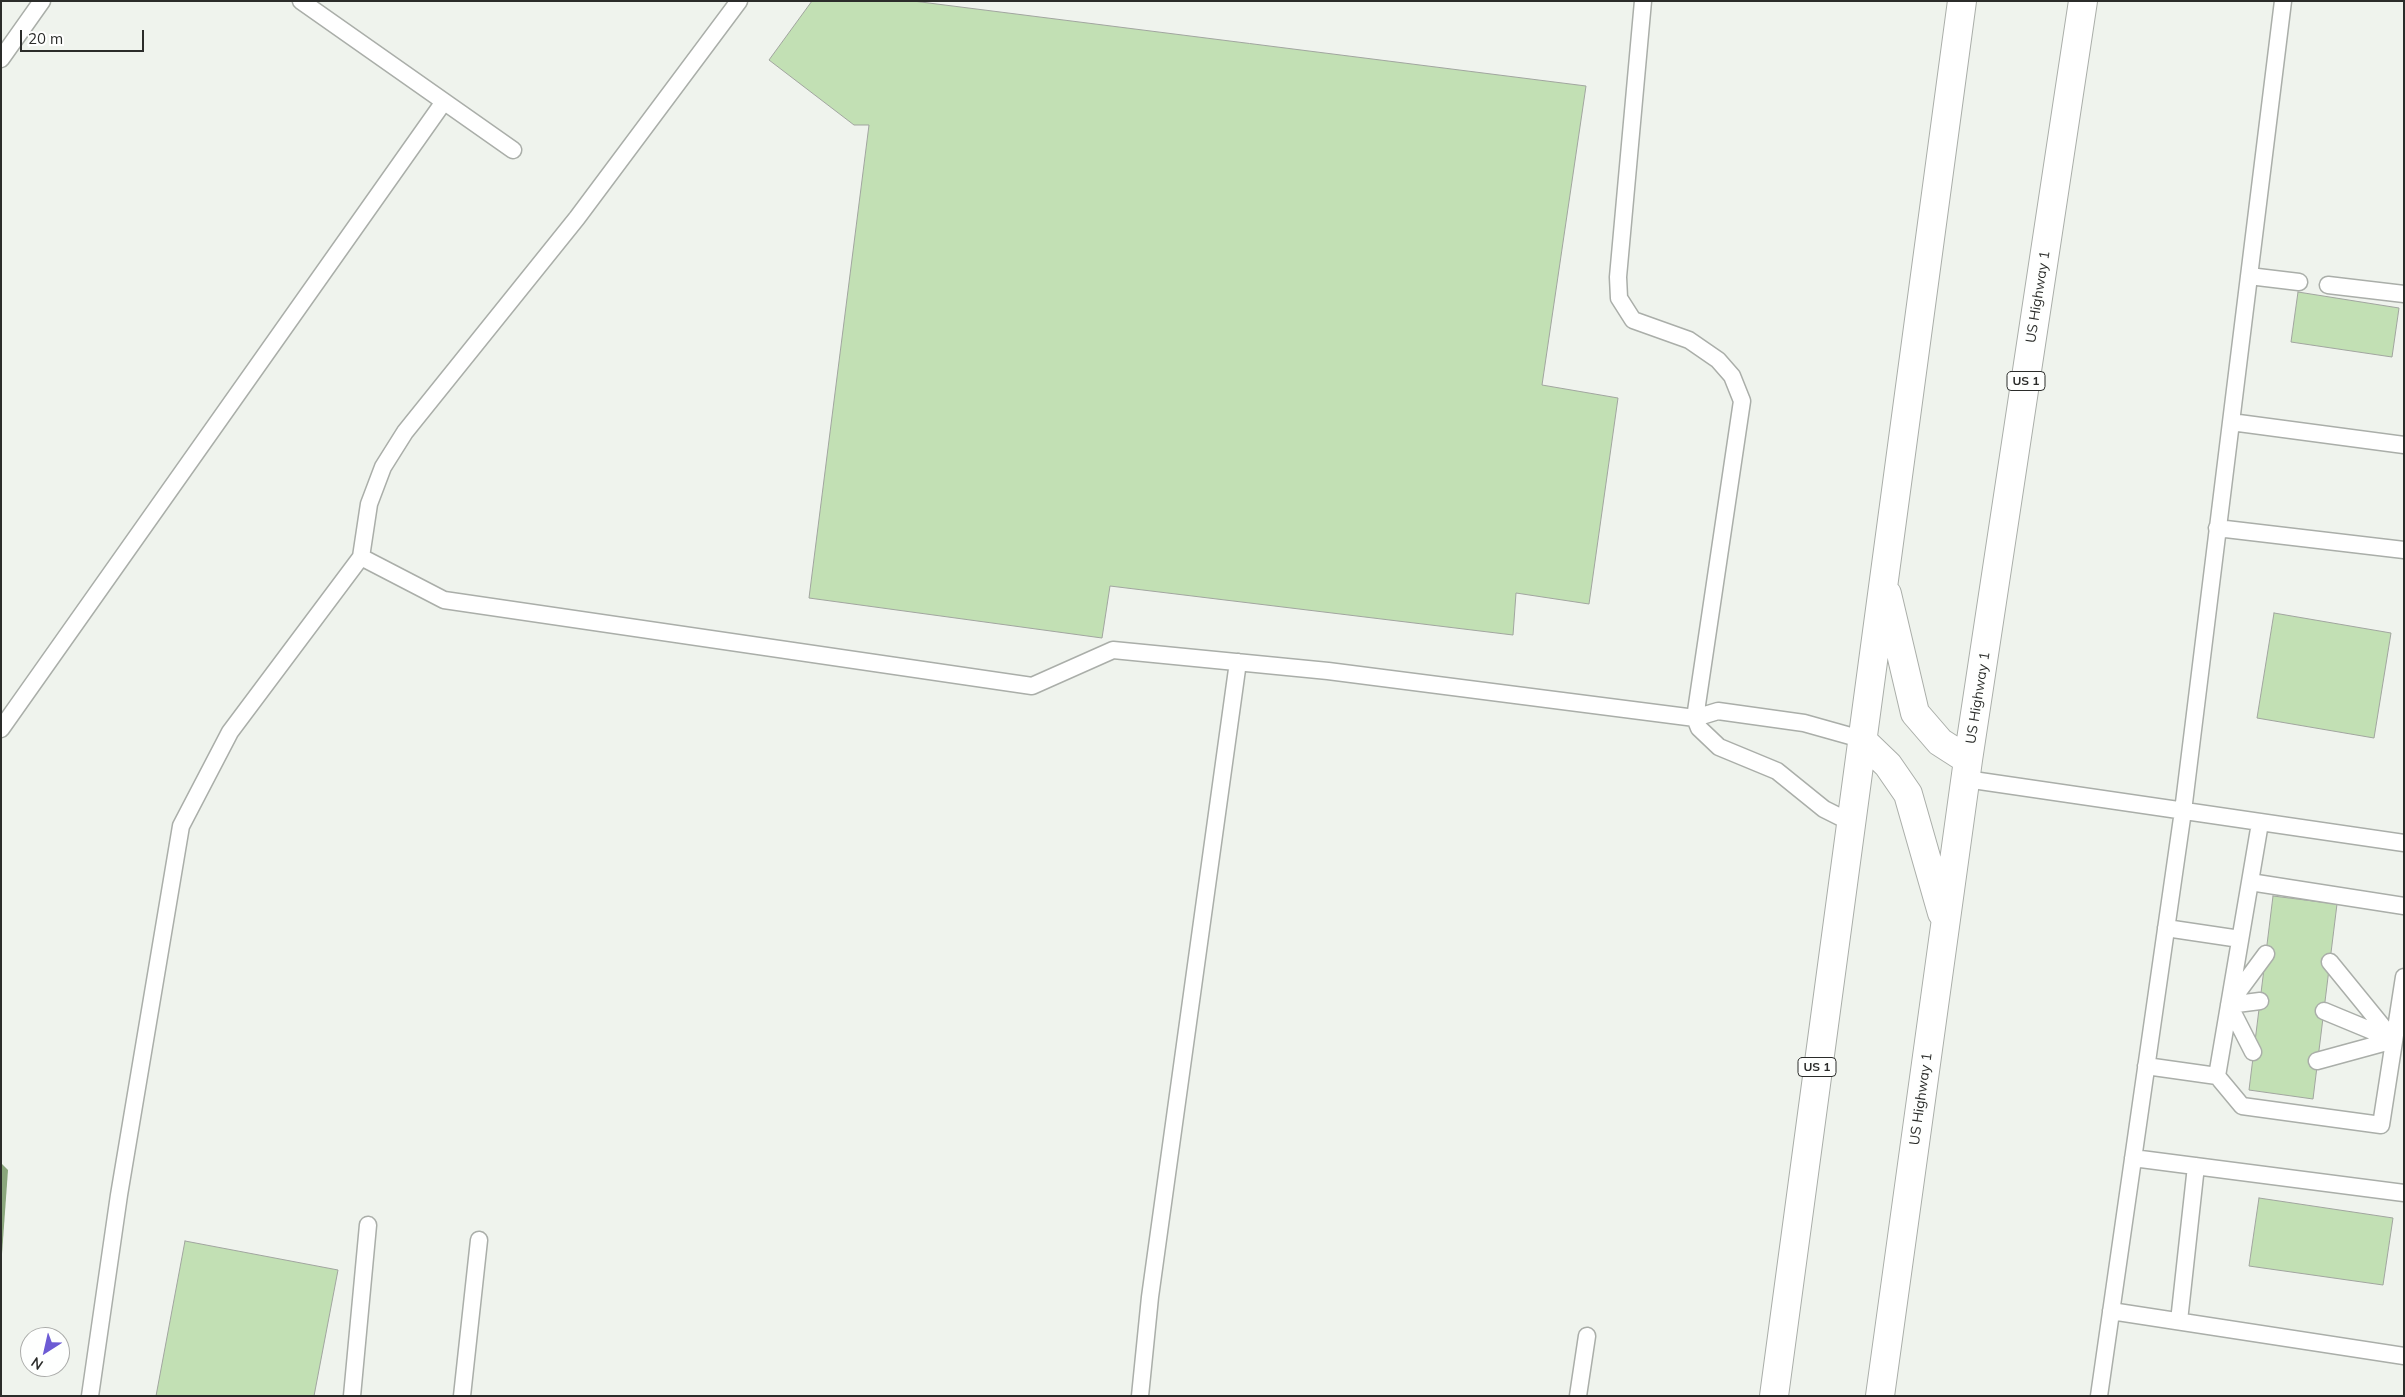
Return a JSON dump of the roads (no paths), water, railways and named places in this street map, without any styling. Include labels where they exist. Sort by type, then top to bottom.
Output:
[{"type":"main road","name":"US 1","points":[[1774,1396],[1861,739],[1962,1]]},
{"type":"main road","name":"US Highway 1","points":[[1880,1396],[1967,769],[2083,1]]},
{"type":"main road","points":[[1883,578],[1915,713],[1967,769]]},
{"type":"main road","points":[[1861,739],[1888,765],[1908,794],[1945,924]]},
{"type":"lane","points":[[1,60],[42,1]]},
{"type":"lane","points":[[301,1],[443,103],[513,150]]},
{"type":"lane","points":[[90,1396],[119,1195],[181,826],[230,732],[361,557],[369,504],[383,466],[405,432],[578,218],[739,1]]},
{"type":"lane","points":[[1643,1],[1618,277],[1620,298],[1633,320],[1689,340],[1718,360],[1732,376],[1742,401],[1695,718],[1699,728],[1719,747],[1777,771],[1824,809],[1850,822]]},
{"type":"lane","points":[[2099,1396],[2183,811],[2283,1]]},
{"type":"lane","points":[[1,729],[443,103]]},
{"type":"lane","points":[[2249,276],[2299,282]]},
{"type":"lane","points":[[2328,285],[2404,294]]},
{"type":"lane","points":[[2230,422],[2404,445]]},
{"type":"lane","points":[[2218,528],[2404,550]]},
{"type":"lane","points":[[361,557],[444,600],[1032,686],[1113,650],[1328,671],[1695,718],[1718,711],[1804,723],[1861,739]]},
{"type":"lane","points":[[1140,1396],[1151,1288],[1238,662]]},
{"type":"lane","points":[[1967,769],[2183,811],[2404,843]]},
{"type":"lane","points":[[2217,1076],[2260,822]]},
{"type":"lane","points":[[2250,882],[2404,906]]},
{"type":"lane","points":[[2166,928],[2240,939]]},
{"type":"lane","points":[[2229,1005],[2266,954]]},
{"type":"lane","points":[[2330,962],[2399,1041]]},
{"type":"lane","points":[[2146,1066],[2217,1076],[2242,1106],[2381,1124],[2399,1041],[2404,977]]},
{"type":"lane","points":[[2229,1005],[2260,1001]]},
{"type":"lane","points":[[2229,1005],[2253,1052]]},
{"type":"lane","points":[[2324,1011],[2399,1041]]},
{"type":"lane","points":[[2317,1061],[2399,1041]]},
{"type":"lane","points":[[2132,1158],[2404,1193]]},
{"type":"lane","points":[[2180,1321],[2196,1166]]},
{"type":"lane","points":[[352,1396],[368,1225]]},
{"type":"lane","points":[[462,1396],[479,1240]]},
{"type":"lane","points":[[2111,1311],[2404,1356]]},
{"type":"lane","points":[[1578,1396],[1587,1336]]}]
